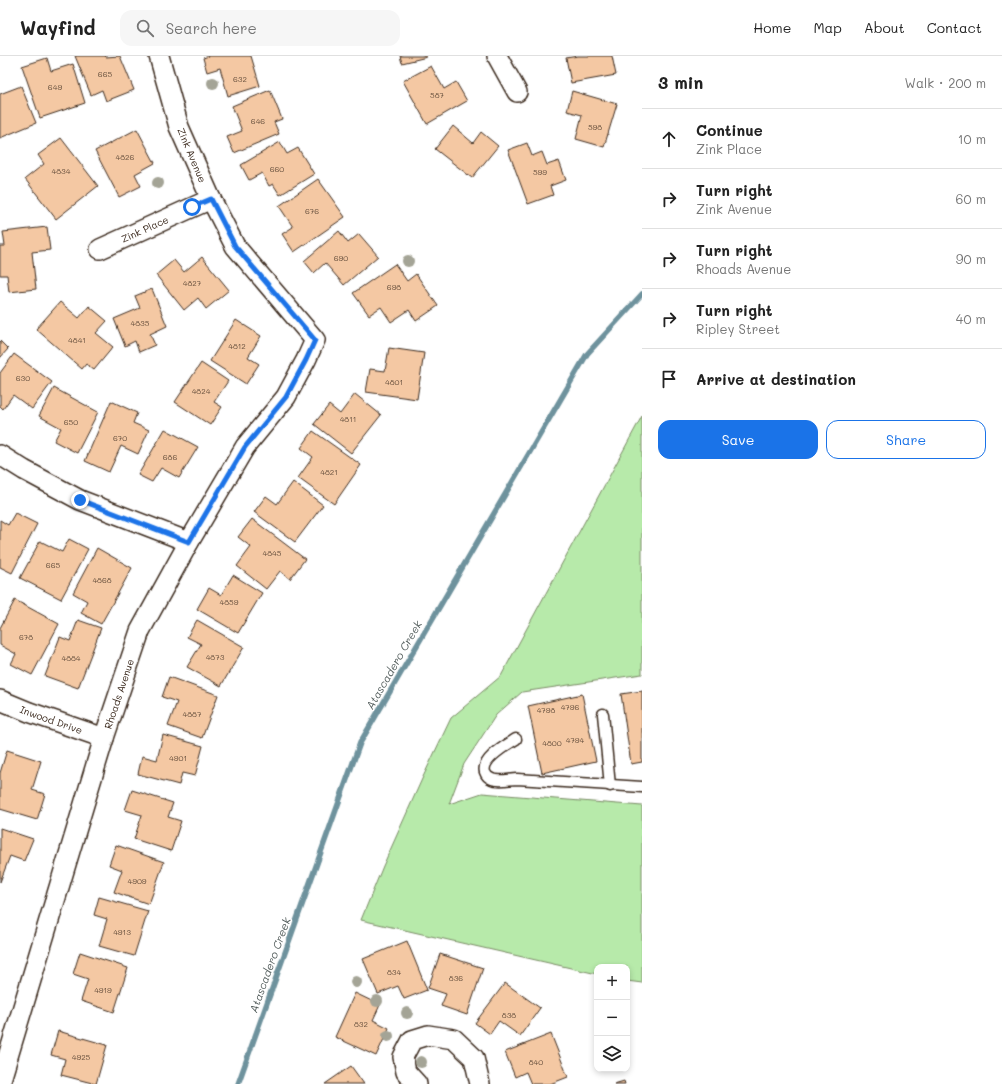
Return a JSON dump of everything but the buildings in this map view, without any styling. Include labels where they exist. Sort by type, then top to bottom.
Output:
[{"type":"street","name":"Zink Avenue","points":[[159,56],[180,127],[211,199],[235,246],[315,340]]},
{"type":"street","points":[[497,56],[517,92]]},
{"type":"street","name":"Zink Place","points":[[100,249],[211,199]]},
{"type":"street","name":"Rhoads Avenue","points":[[0,1083],[104,738],[140,631],[189,542],[245,447],[286,397],[315,340]]},
{"type":"street","points":[[0,455],[24,470],[80,500],[189,542]]},
{"type":"street","name":"Inwood Drive","points":[[0,700],[104,738]]},
{"type":"street","points":[[417,1084],[406,1072],[403,1057],[412,1040],[428,1035],[454,1039],[474,1058],[480,1084]]},
{"type":"lane","points":[[603,714],[610,786]]},
{"type":"lane","points":[[516,739],[489,759],[485,765],[487,776],[491,779],[517,779],[642,787]]},
{"type":"green space","points":[[642,416],[642,674],[522,692],[496,715],[464,764],[449,804],[482,793],[642,806],[642,983],[630,981],[630,964],[594,964],[594,973],[361,920],[383,866],[451,718],[501,676]]},
{"type":"waterway","name":"Atascadero Creek","points":[[238,1084],[360,743],[587,354],[642,294]]},
{"type":"route","points":[[80,500],[189,542],[245,447],[286,397],[315,340],[235,246],[211,199],[192,207]]}]
